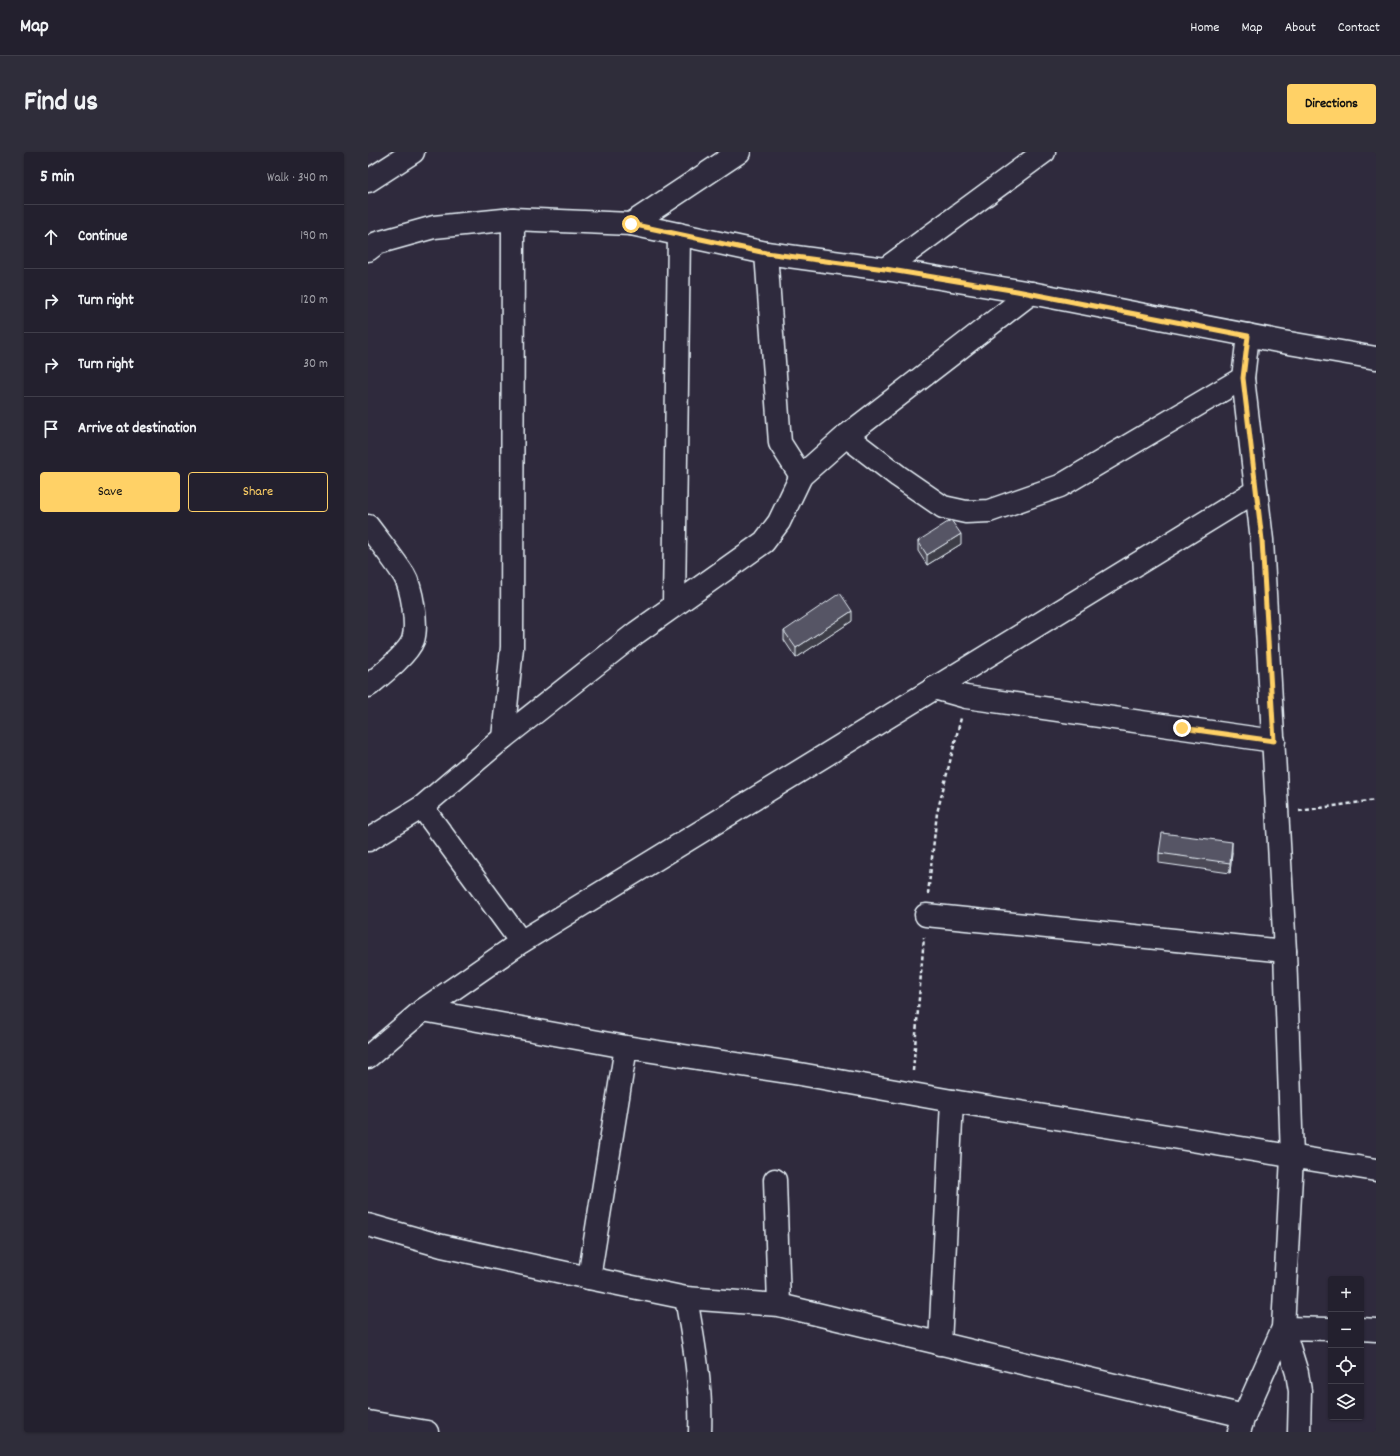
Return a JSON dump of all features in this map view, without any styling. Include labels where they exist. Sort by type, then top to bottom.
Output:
[{"type":"street","points":[[368,181],[412,152]]},
{"type":"street","points":[[631,224],[739,152]]},
{"type":"street","points":[[885,269],[1044,152]]},
{"type":"street","points":[[503,738],[512,647],[514,219]]},
{"type":"street","points":[[371,241],[434,227],[514,219],[631,224],[766,253],[885,269],[1031,293],[1248,336],[1376,358]]},
{"type":"street","points":[[674,605],[679,234]]},
{"type":"street","points":[[766,253],[780,443],[801,476]]},
{"type":"street","points":[[368,840],[422,807],[503,738],[636,632],[764,542],[779,522],[801,476],[846,436],[1031,293]]},
{"type":"street","points":[[1248,336],[1243,378],[1262,540],[1285,951],[1292,1157],[1283,1328],[1297,1373],[1300,1391],[1299,1432]]},
{"type":"street","points":[[846,436],[943,507],[966,512],[989,511],[1060,486],[1243,378]]},
{"type":"street","points":[[368,1057],[423,1010],[521,942],[1256,491]]},
{"type":"street","points":[[368,526],[405,576],[411,596],[415,618],[413,641],[400,658],[368,686]]},
{"type":"street","points":[[934,688],[966,697],[1274,741]]},
{"type":"street","points":[[422,807],[521,942]]},
{"type":"street","points":[[926,915],[1285,951]]},
{"type":"street","points":[[423,1010],[626,1047],[1376,1170]]},
{"type":"street","points":[[589,1278],[626,1047]]},
{"type":"street","points":[[940,1344],[952,1101]]},
{"type":"street","points":[[775,1180],[779,1305]]},
{"type":"street","points":[[368,1225],[442,1246],[686,1298],[779,1305],[940,1344],[1241,1424],[1283,1328]]},
{"type":"street","points":[[686,1298],[698,1367],[701,1412],[700,1432]]},
{"type":"street","points":[[1283,1328],[1328,1329]]},
{"type":"street","points":[[1364,1329],[1376,1330]]},
{"type":"street","points":[[368,1422],[427,1432]]},
{"type":"path","points":[[1277,814],[1376,800]]},
{"type":"building","points":[[951,520],[961,534],[927,555],[918,541]]},
{"type":"building","points":[[840,593],[852,611],[796,648],[784,631]]},
{"type":"building","points":[[1162,833],[1232,842],[1230,863],[1159,853]]},
{"type":"route","points":[[631,224],[766,253],[885,269],[1031,293],[1248,336],[1243,378],[1262,540],[1274,741],[1182,728]]}]
